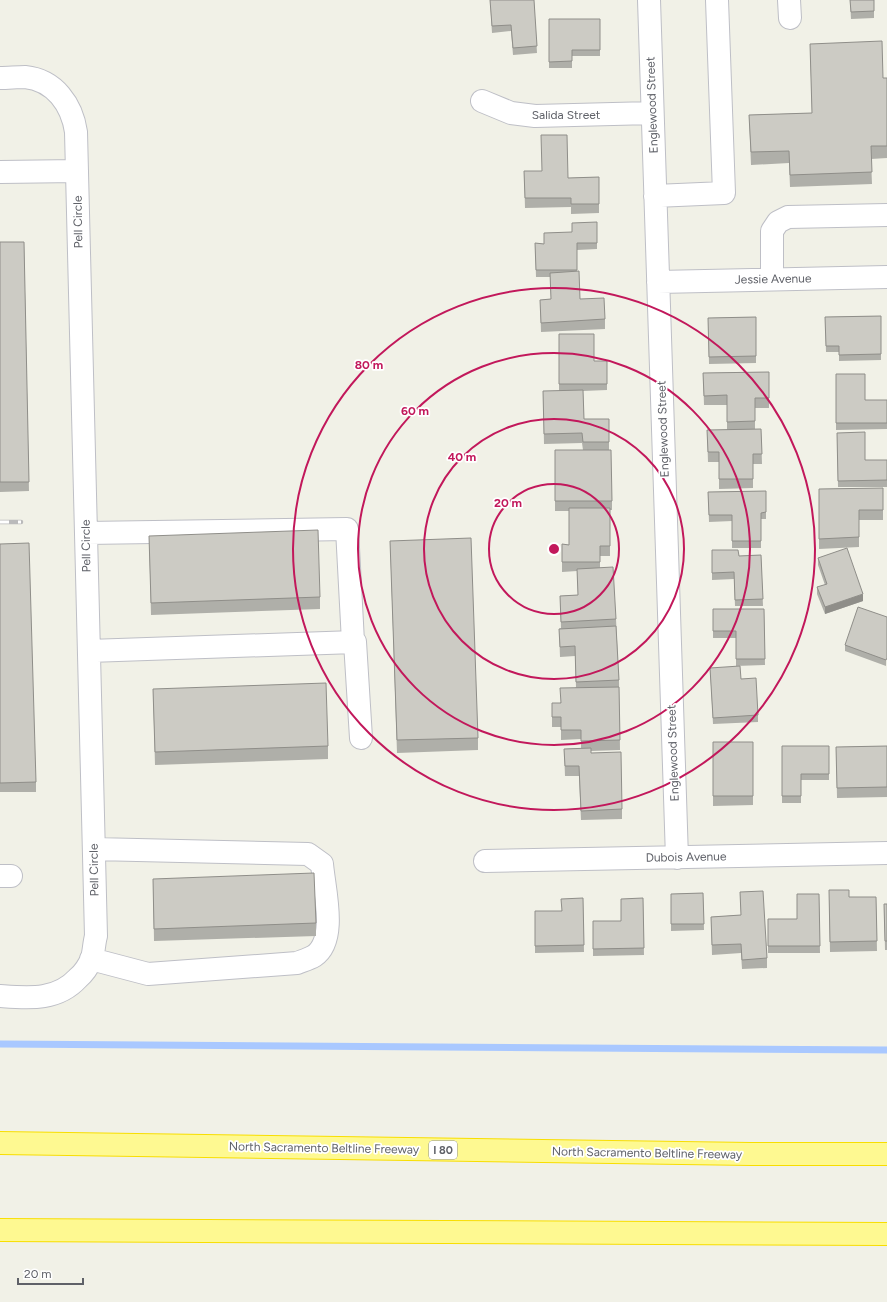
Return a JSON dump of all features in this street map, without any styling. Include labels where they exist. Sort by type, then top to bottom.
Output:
[{"type":"highway","name":"North Sacramento Beltline Freeway","points":[[0,1143],[735,1154],[887,1154]]},
{"type":"highway","points":[[0,1230],[887,1234]]},
{"type":"street","name":"Englewood Street","points":[[649,0],[677,858]]},
{"type":"street","points":[[655,196],[724,193],[717,0]]},
{"type":"street","name":"Pell Circle","points":[[0,78],[26,77],[41,81],[55,90],[65,100],[73,117],[76,132],[96,936],[92,959],[80,977],[72,985],[59,993],[44,997],[30,998],[0,996]]},
{"type":"street","name":"Salida Street","points":[[482,101],[511,113],[535,116],[652,114]]},
{"type":"street","points":[[0,172],[77,171]]},
{"type":"street","points":[[772,279],[772,231],[778,222],[788,217],[887,215]]},
{"type":"street","name":"Jessie Avenue","points":[[658,282],[887,277]]},
{"type":"street","points":[[86,533],[347,529],[353,642],[355,642],[361,738]]},
{"type":"street","points":[[89,651],[353,642]]},
{"type":"street","points":[[92,959],[148,974],[297,963],[315,956],[326,942],[328,929],[322,864],[308,854],[94,849]]},
{"type":"street","name":"Dubois Avenue","points":[[485,861],[887,853]]},
{"type":"building","points":[[490,0],[534,0],[537,46],[513,48],[511,25],[492,26]]},
{"type":"building","points":[[850,0],[874,0],[874,11],[851,12]]},
{"type":"building","points":[[549,19],[600,19],[600,50],[572,50],[572,61],[549,62]]},
{"type":"building","points":[[882,41],[883,78],[887,78],[887,146],[871,146],[872,172],[790,175],[789,151],[751,152],[749,115],[812,113],[810,44]]},
{"type":"building","points":[[541,135],[567,135],[568,178],[599,177],[599,204],[571,204],[571,198],[525,198],[524,171],[542,171]]},
{"type":"building","points":[[597,222],[597,243],[577,243],[577,270],[536,270],[535,243],[544,244],[544,233],[572,232],[572,223]]},
{"type":"building","points":[[0,242],[24,242],[29,482],[0,482]]},
{"type":"building","points":[[579,271],[580,299],[604,298],[605,319],[541,323],[540,300],[551,299],[550,273]]},
{"type":"building","points":[[881,316],[881,354],[839,355],[839,346],[826,346],[825,317]]},
{"type":"building","points":[[756,317],[756,356],[709,357],[708,318]]},
{"type":"building","points":[[559,334],[594,334],[594,361],[607,361],[607,384],[559,384]]},
{"type":"building","points":[[769,372],[769,398],[755,398],[755,421],[727,422],[727,395],[704,396],[703,373]]},
{"type":"building","points":[[836,374],[865,374],[865,400],[887,400],[887,423],[836,423]]},
{"type":"building","points":[[583,390],[584,419],[609,419],[609,442],[583,442],[582,433],[544,434],[543,391]]},
{"type":"building","points":[[761,429],[762,454],[753,454],[753,479],[719,479],[719,452],[708,452],[707,430]]},
{"type":"building","points":[[865,432],[865,460],[887,460],[887,480],[838,481],[837,433]]},
{"type":"building","points":[[555,450],[611,450],[612,501],[555,501]]},
{"type":"building","points":[[883,488],[883,510],[859,510],[859,537],[819,539],[819,489]]},
{"type":"building","points":[[766,491],[766,512],[761,513],[761,541],[732,541],[732,515],[709,515],[708,492]]},
{"type":"building","points":[[569,508],[610,508],[610,546],[600,546],[600,562],[562,562],[562,544],[569,545]]},
{"type":"building","points":[[318,530],[320,597],[151,603],[149,536]]},
{"type":"building","points":[[471,538],[478,738],[397,740],[390,541]]},
{"type":"building","points":[[29,543],[36,782],[0,783],[0,544]]},
{"type":"building","points":[[847,548],[863,594],[825,607],[817,587],[827,584],[818,558]]},
{"type":"building","points":[[712,550],[738,550],[739,556],[761,555],[763,599],[735,600],[734,572],[712,573]]},
{"type":"building","points":[[613,567],[616,619],[561,622],[560,596],[578,595],[577,569]]},
{"type":"building","points":[[858,607],[887,617],[886,660],[845,645]]},
{"type":"building","points":[[713,609],[764,609],[765,659],[736,659],[736,631],[713,631]]},
{"type":"building","points":[[616,626],[619,680],[576,682],[575,646],[560,647],[559,629]]},
{"type":"building","points":[[740,666],[741,679],[756,678],[758,715],[713,718],[710,668]]},
{"type":"building","points":[[326,683],[328,746],[155,752],[153,689]]},
{"type":"building","points":[[619,687],[620,740],[581,741],[581,730],[561,730],[561,717],[552,717],[552,703],[561,703],[560,688]]},
{"type":"building","points":[[713,742],[753,742],[753,796],[713,796]]},
{"type":"building","points":[[782,746],[829,746],[829,774],[801,774],[801,796],[782,796]]},
{"type":"building","points":[[887,746],[887,787],[837,788],[836,747]]},
{"type":"building","points":[[591,748],[591,753],[621,752],[622,809],[581,811],[579,766],[565,766],[564,749]]},
{"type":"building","points":[[314,873],[316,923],[154,929],[153,879]]},
{"type":"building","points":[[829,890],[849,890],[849,897],[876,897],[877,941],[830,942]]},
{"type":"building","points":[[763,891],[767,958],[742,960],[741,944],[712,945],[711,917],[741,915],[740,892]]},
{"type":"building","points":[[703,893],[704,924],[671,924],[671,894]]},
{"type":"building","points":[[797,894],[819,894],[820,946],[768,946],[768,919],[797,919]]},
{"type":"building","points":[[583,898],[584,945],[535,946],[535,911],[562,911],[561,899]]},
{"type":"building","points":[[643,898],[644,948],[593,949],[593,921],[621,921],[621,899]]},
{"type":"building","points":[[884,904],[887,904],[887,941],[885,941]]},
{"type":"waterway","points":[[0,1044],[887,1050]]},
{"type":"railway","points":[[0,522],[21,522]]}]
